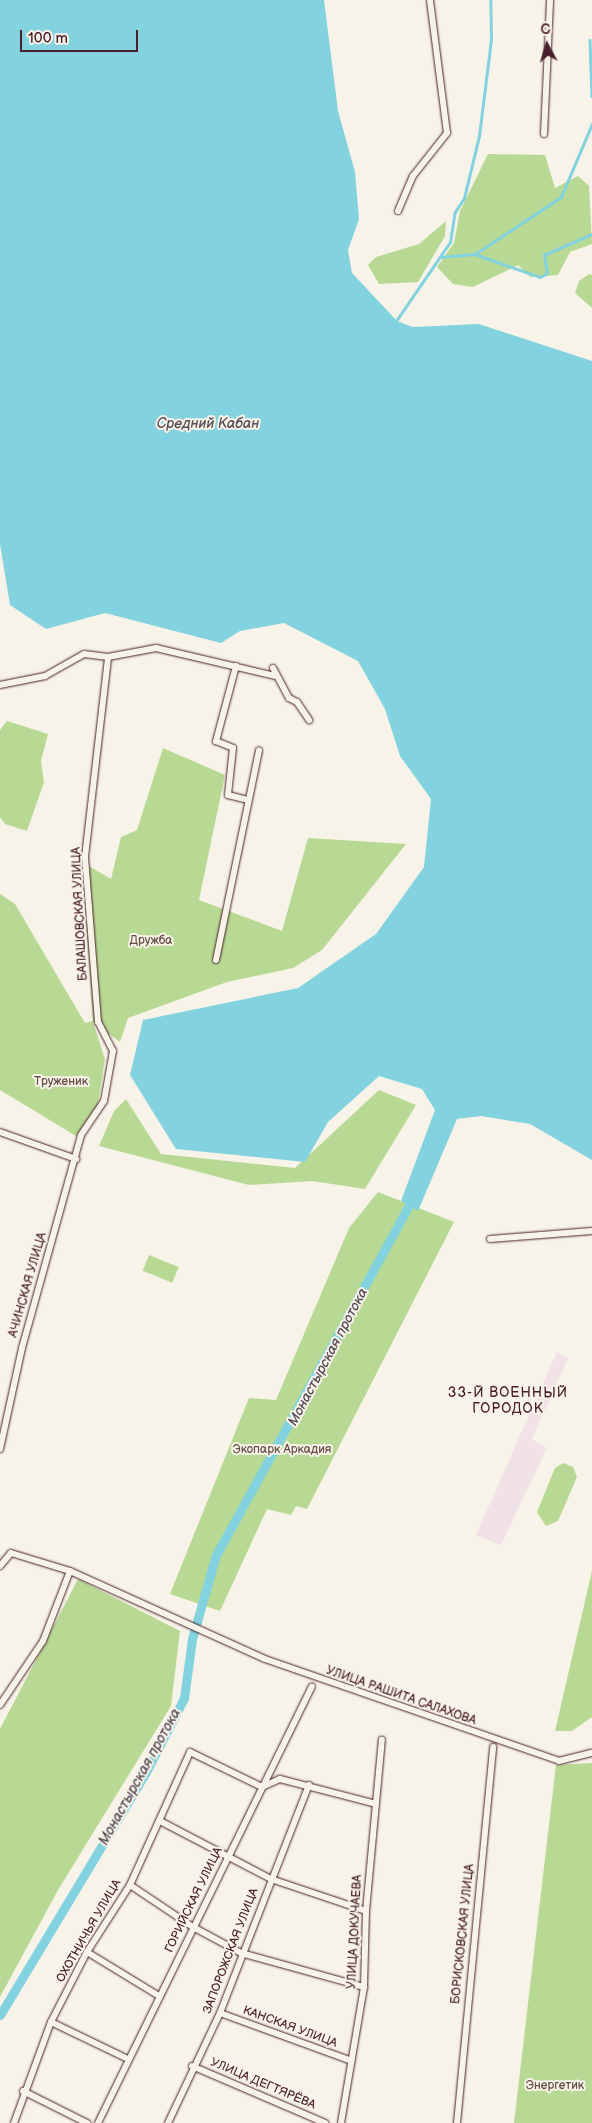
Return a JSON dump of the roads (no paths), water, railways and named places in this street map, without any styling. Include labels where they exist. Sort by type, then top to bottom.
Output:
[{"type":"street","points":[[398,211],[413,176],[446,133],[430,0]]},
{"type":"street","points":[[544,134],[550,0]]},
{"type":"street","points":[[0,685],[45,676],[84,654],[108,657],[156,648],[274,676]]},
{"type":"street","name":"БАЛАШОВСКАЯ УЛИЦА","points":[[76,1158],[81,1135],[104,1101],[113,1050],[98,1022],[85,857],[108,657]]},
{"type":"street","points":[[236,666],[216,741],[233,748],[228,795],[248,800]]},
{"type":"street","points":[[273,668],[274,676],[309,720]]},
{"type":"street","points":[[216,960],[259,750]]},
{"type":"street","points":[[0,1132],[76,1158]]},
{"type":"street","name":"АЧИНСКАЯ УЛИЦА","points":[[0,1449],[22,1348],[76,1158]]},
{"type":"street","points":[[490,1239],[592,1231]]},
{"type":"street","points":[[0,1566],[11,1553],[70,1571],[43,1641],[0,1705]]},
{"type":"street","name":"УЛИЦА РАШИТА САЛАХОВА","points":[[70,1571],[185,1625],[383,1703],[559,1761],[592,1753]]},
{"type":"street","name":"ГОРИЙСКАЯ УЛИЦА","points":[[98,2123],[312,1687]]},
{"type":"street","name":"УЛИЦА ДОКУЧАЕВА","points":[[341,2123],[364,1987],[366,1911],[382,1740]]},
{"type":"street","name":"БОРИСКОВСКАЯ УЛИЦА","points":[[456,2123],[493,1747]]},
{"type":"street","name":"ОХОТНИЧЬЯ УЛИЦА","points":[[14,2123],[23,2090],[51,2022],[87,1952],[130,1885],[190,1752],[262,1787]]},
{"type":"street","points":[[262,1787],[280,1780],[309,1785],[376,1804]]},
{"type":"street","name":"ЗАПОРОЖСКАЯ УЛИЦА","points":[[168,2123],[192,2066],[220,2013],[241,1953],[309,1785]]},
{"type":"street","points":[[160,1822],[271,1879],[366,1911]]},
{"type":"street","points":[[130,1885],[193,1928],[241,1953],[364,1987]]},
{"type":"street","points":[[87,1952],[159,1996]]},
{"type":"street","name":"КАНСКАЯ УЛИЦА","points":[[220,2013],[352,2061]]},
{"type":"street","points":[[51,2022],[128,2059]]},
{"type":"street","name":"УЛИЦА ДЕГТЯРЁВА","points":[[192,2066],[325,2123]]},
{"type":"street","points":[[23,2090],[87,2123]]},
{"type":"water","name":"Средний Кабан","points":[[0,0],[324,0],[338,111],[355,172],[359,219],[348,250],[352,273],[397,321],[413,327],[479,324],[592,361],[592,1160],[530,1124],[481,1116],[457,1119],[418,1211],[401,1201],[435,1110],[422,1089],[379,1076],[328,1122],[305,1162],[176,1149],[130,1075],[143,1020],[298,988],[376,934],[424,867],[431,799],[400,756],[385,709],[358,661],[284,623],[240,631],[221,643],[105,613],[46,629],[10,605],[0,544]]},
{"type":"waterway","points":[[396,321],[450,242],[455,212],[464,198],[479,136],[491,39],[490,0]]},
{"type":"waterway","points":[[590,40],[592,96]]},
{"type":"waterway","points":[[475,254],[561,197],[592,124]]},
{"type":"waterway","points":[[440,257],[475,254],[540,277],[547,273],[544,255],[592,234]]},
{"type":"waterway","name":"Монастырская протока","points":[[0,2015],[146,1772],[184,1698],[192,1639],[216,1555],[409,1206]]},
{"type":"district","name":"33-Й ВОЕННЫЙ ГОРОДОК","points":[[508,1402]]},
{"type":"park label","name":"Дружба","points":[[151,941]]},
{"type":"park label","name":"Труженик","points":[[61,1082]]},
{"type":"park label","name":"Экопарк Аркадия","points":[[282,1450]]},
{"type":"park label","name":"Энергетик","points":[[555,2086]]}]
